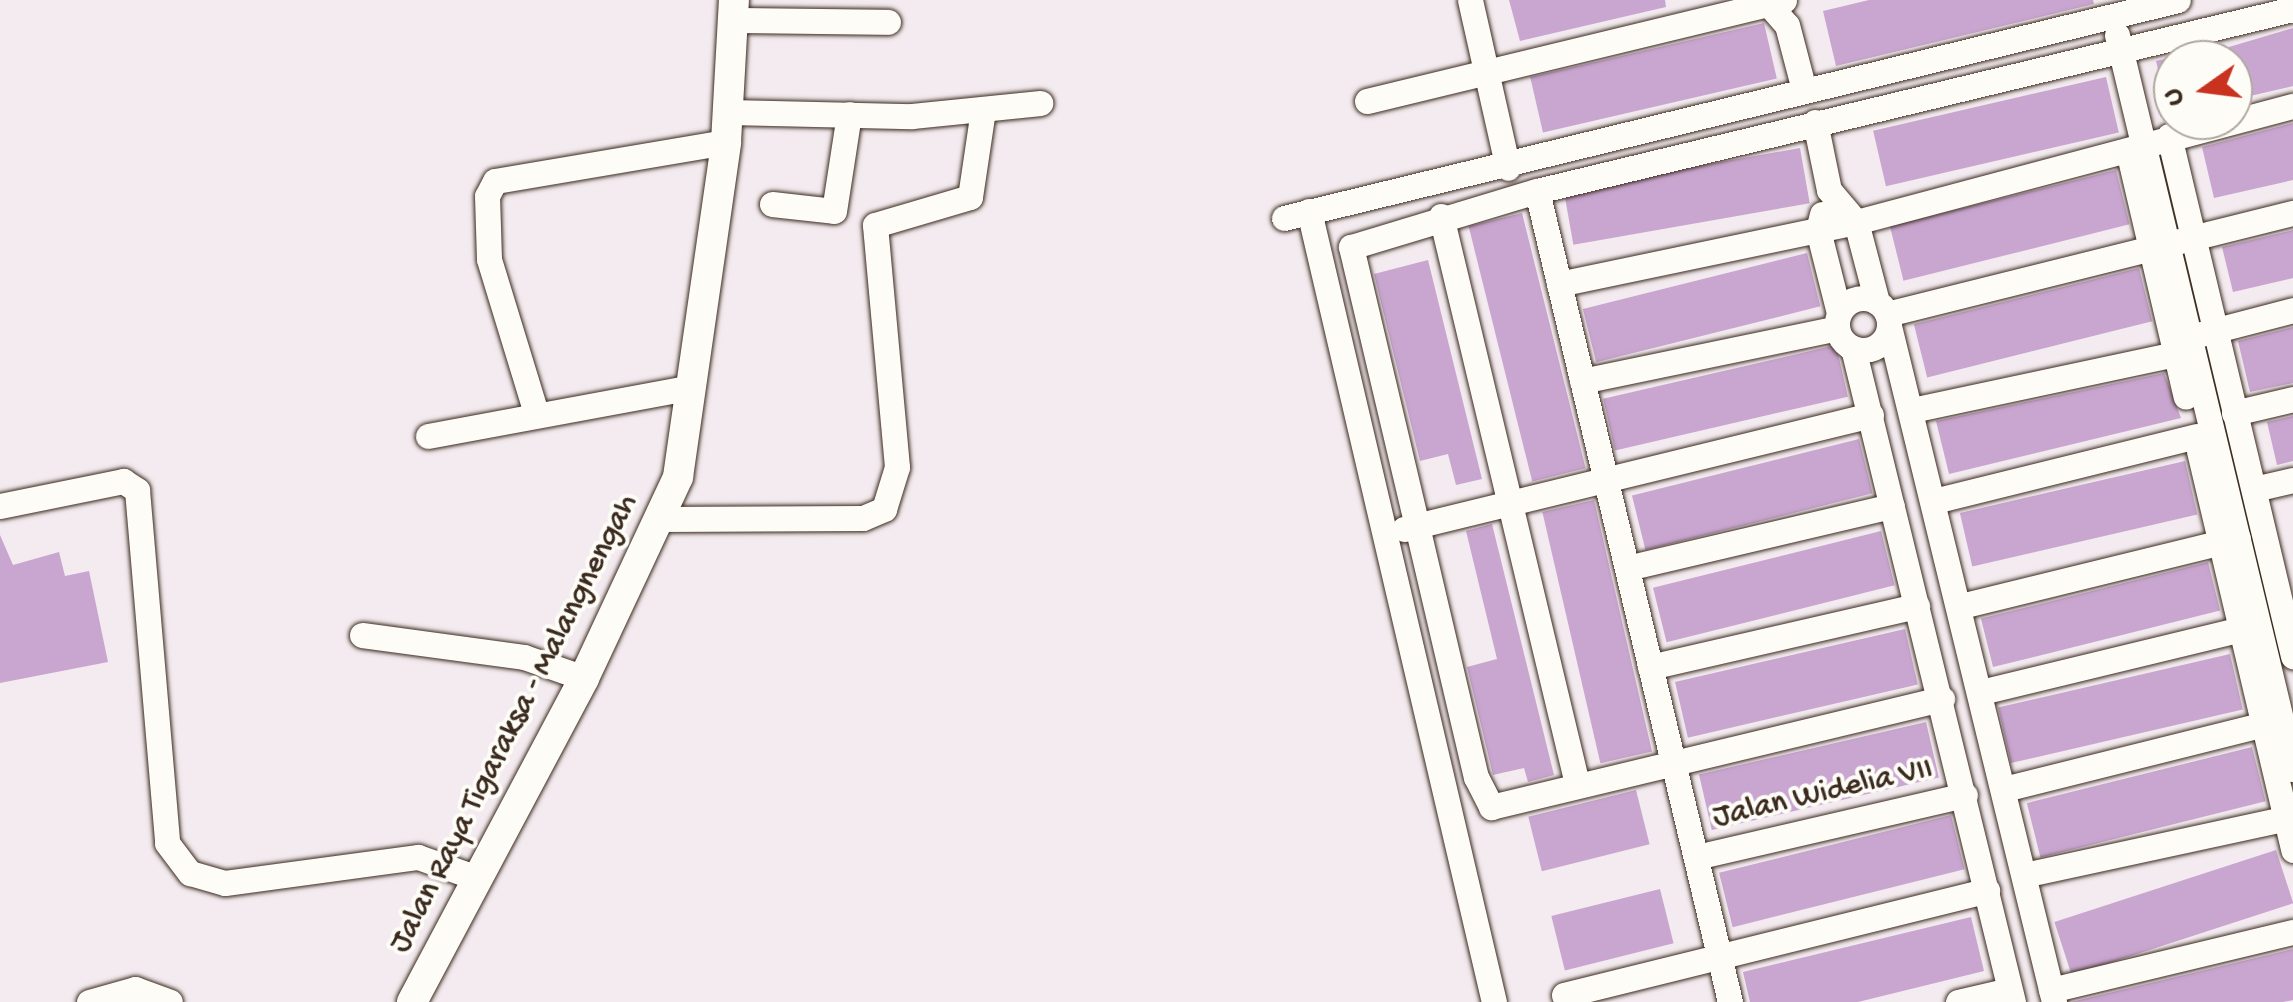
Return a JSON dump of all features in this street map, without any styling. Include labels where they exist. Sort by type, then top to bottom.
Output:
[{"type":"main road","name":"Jalan Raya Tigaraksa - Malangnengah","points":[[412,1002],[584,678],[678,477],[727,127],[733,10]]},
{"type":"street","points":[[1470,0],[1508,168]]},
{"type":"street","points":[[1368,102],[1800,0]]},
{"type":"street","points":[[1494,1002],[1385,534],[1297,214],[1508,168],[2111,8],[2178,0]]},
{"type":"street","points":[[1775,7],[1804,90]]},
{"type":"street","points":[[2111,8],[2135,145],[2169,239],[2216,329],[2254,490],[2240,537],[2241,629],[2274,691],[2264,724],[2289,818],[2293,850]]},
{"type":"street","points":[[1942,698],[1491,807],[1482,798],[1351,247],[1441,216],[1537,191],[2293,9]]},
{"type":"street","points":[[733,10],[888,22]]},
{"type":"street","points":[[536,413],[489,260],[487,196],[495,181],[727,127],[849,114],[982,110],[1040,103]]},
{"type":"street","points":[[2253,116],[2293,106]]},
{"type":"street","points":[[660,519],[863,518],[884,509],[897,467],[875,225],[970,196],[982,110]]},
{"type":"street","points":[[772,204],[834,212],[849,114]]},
{"type":"street","points":[[1814,122],[1829,190],[1856,222],[1912,410],[2052,996],[2293,932]]},
{"type":"street","points":[[1559,284],[1856,222],[2154,140]]},
{"type":"street","points":[[2169,140],[2169,239],[2179,344],[2196,436],[2240,537],[2285,588],[2293,656]]},
{"type":"street","points":[[1829,190],[1818,230],[1843,330],[1871,415],[2011,996],[1958,1002]]},
{"type":"street","points":[[1537,191],[1730,1002]]},
{"type":"street","points":[[1843,330],[1856,299],[1884,314],[2169,239],[2293,213]]},
{"type":"street","points":[[1441,216],[1577,784]]},
{"type":"street","points":[[1912,410],[2179,344],[2216,329],[2293,310]]},
{"type":"street","points":[[1582,381],[1843,330],[1876,346],[1884,314]]},
{"type":"street","points":[[2179,344],[2240,537],[2293,769]]},
{"type":"street","points":[[428,436],[536,413],[688,388]]},
{"type":"street","points":[[2234,413],[2293,399]]},
{"type":"street","points":[[1385,534],[1509,500],[1871,415]]},
{"type":"street","points":[[1934,501],[2196,436]]},
{"type":"street","points":[[2254,490],[2293,480]]},
{"type":"street","points":[[0,506],[124,481],[137,490],[167,843],[190,873],[225,884],[418,857],[477,878]]},
{"type":"street","points":[[1627,568],[1892,506]]},
{"type":"street","points":[[1650,667],[1917,604],[1962,610],[2240,537]]},
{"type":"street","points":[[1917,604],[1954,575]]},
{"type":"street","points":[[1981,692],[2241,629]]},
{"type":"street","points":[[362,635],[524,657],[584,678]]},
{"type":"street","points":[[2004,789],[2264,724]]},
{"type":"street","name":"Jalan Widelia VII","points":[[1696,857],[1965,795]]},
{"type":"street","points":[[1564,995],[1987,889],[2022,868],[2289,818]]},
{"type":"street","points":[[1987,889],[2030,903]]},
{"type":"street","points":[[89,1002],[135,990],[170,1002]]},
{"type":"building","points":[[1509,0],[1665,0],[1666,7],[1520,41]]},
{"type":"building","points":[[1869,0],[2093,0],[2094,4],[1836,66],[1823,11]]},
{"type":"building","points":[[1764,23],[1777,79],[1543,133],[1530,77]]},
{"type":"building","points":[[2293,28],[2293,86],[2253,95],[2252,40]]},
{"type":"building","points":[[2106,77],[2119,133],[1886,186],[1873,131]]},
{"type":"building","points":[[2293,123],[2293,180],[2214,198],[2202,147],[2229,140],[2253,140],[2253,134]]},
{"type":"building","points":[[1800,148],[1810,203],[1573,245],[1564,190]]},
{"type":"building","points":[[2116,170],[2130,224],[1903,281],[1890,226]]},
{"type":"building","points":[[1522,213],[1586,468],[1532,481],[1469,226]]},
{"type":"building","points":[[2293,230],[2293,278],[2233,292],[2222,247]]},
{"type":"building","points":[[1807,253],[1820,306],[1596,362],[1583,309]]},
{"type":"building","points":[[1428,260],[1482,479],[1456,485],[1448,454],[1420,461],[1374,274]]},
{"type":"building","points":[[2139,268],[2152,321],[1927,377],[1914,324]]},
{"type":"building","points":[[2293,327],[2293,383],[2250,392],[2238,341]]},
{"type":"building","points":[[1836,345],[1848,397],[1615,450],[1603,399]]},
{"type":"building","points":[[2164,373],[2181,418],[1949,474],[1936,421]]},
{"type":"building","points":[[2293,416],[2293,461],[2277,465],[2267,422]]},
{"type":"building","points":[[1859,439],[1873,493],[1645,550],[1632,496]]},
{"type":"building","points":[[2185,461],[2197,515],[1972,567],[1960,513]]},
{"type":"building","points":[[1594,500],[1652,751],[1600,763],[1542,512]]},
{"type":"building","points":[[1492,524],[1554,775],[1528,782],[1524,768],[1493,775],[1467,667],[1497,659],[1466,531]]},
{"type":"building","points":[[1881,531],[1895,585],[1667,642],[1653,588]]},
{"type":"building","points":[[0,535],[13,565],[59,552],[65,576],[89,571],[108,662],[0,683]]},
{"type":"building","points":[[2208,562],[2220,611],[1993,667],[1981,619]]},
{"type":"building","points":[[1905,629],[1918,685],[1688,738],[1675,682]]},
{"type":"building","points":[[2230,654],[2243,710],[2011,763],[1998,708]]},
{"type":"building","points":[[1926,722],[1939,778],[1712,830],[1699,774]]},
{"type":"building","points":[[2252,747],[2266,801],[2040,857],[2027,803]]},
{"type":"building","points":[[1636,790],[1650,844],[1542,871],[1528,817]]},
{"type":"building","points":[[1951,815],[1965,869],[1733,927],[1719,873]]},
{"type":"building","points":[[2276,850],[2293,903],[2072,975],[2054,922]]},
{"type":"building","points":[[1660,889],[1674,943],[1565,970],[1551,916]]},
{"type":"building","points":[[1971,917],[1984,971],[1858,1002],[1750,1002],[1743,972]]},
{"type":"building","points":[[2293,949],[2293,1000],[2071,1002]]}]
